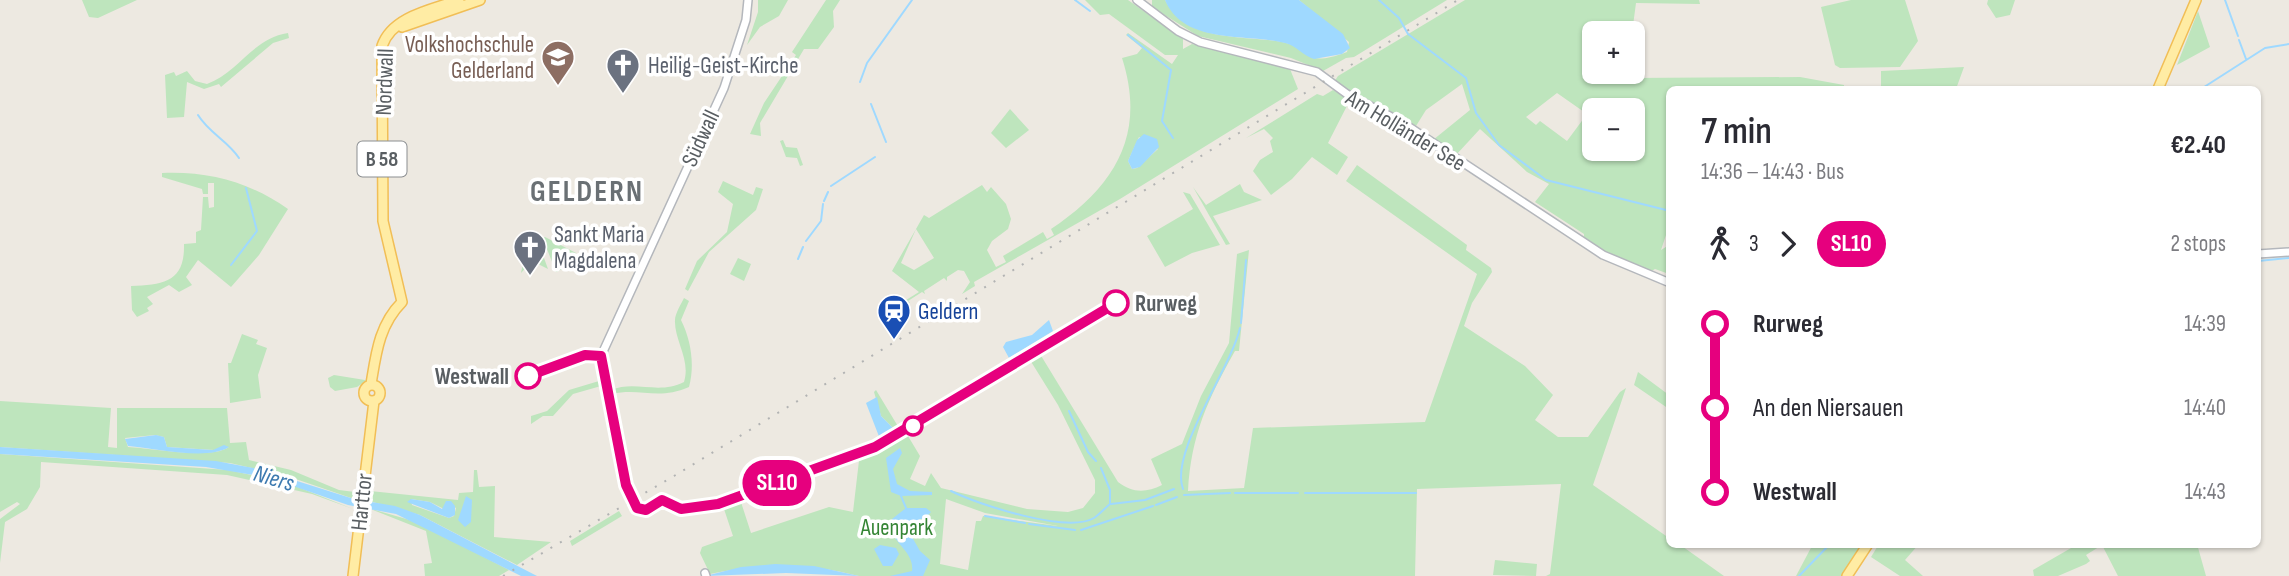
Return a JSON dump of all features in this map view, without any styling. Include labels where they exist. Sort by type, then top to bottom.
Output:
[{"type":"main road","points":[[424,0],[428,15]]},
{"type":"main road","points":[[428,15],[459,0]]},
{"type":"main road","points":[[428,15],[480,0]]},
{"type":"main road","points":[[2159,86],[2196,0]]},
{"type":"main road","name":"Nordwall","points":[[373,385],[386,319],[402,302],[383,220],[382,51],[385,38],[393,29],[428,15]]},
{"type":"main road","name":"Harttor","points":[[353,576],[371,400],[380,394],[373,385]]},
{"type":"main road","points":[[1847,576],[1865,548]]},
{"type":"street","name":"Südwall","points":[[639,510],[628,493],[601,356],[724,88],[746,20],[748,0]]},
{"type":"street","name":"Am Holländer See","points":[[1137,0],[1178,31],[1200,42],[1317,72],[1348,94],[1403,123],[1604,255],[1666,282]]},
{"type":"street","points":[[2261,254],[2289,252]]},
{"type":"green space","points":[[82,0],[137,0],[98,18],[89,17]]},
{"type":"green space","points":[[758,0],[788,0],[779,16],[760,27],[747,45],[758,12]]},
{"type":"green space","points":[[826,0],[840,0],[833,11],[834,27],[818,49],[804,49],[760,123],[761,136],[750,134],[764,103],[796,55],[792,52]]},
{"type":"green space","points":[[1085,0],[1128,0],[1183,39],[1183,49],[1192,44],[1290,69],[1298,89],[1120,199],[974,282],[975,286],[962,294],[970,282],[964,271],[958,270],[947,277],[947,281],[944,278],[924,291],[925,294],[922,292],[908,301],[910,303],[906,302],[893,310],[893,314],[890,310],[919,292],[892,271],[924,215],[929,218],[982,185],[987,192],[991,187],[1006,204],[1011,219],[1008,229],[992,241],[987,250],[996,267],[1006,262],[1003,256],[1043,232],[1047,239],[1054,235],[1051,229],[1073,213],[1108,177],[1120,157],[1127,135],[1130,111],[1129,86],[1122,58],[1137,54],[1142,48],[1126,35],[1128,33],[1172,64],[1178,55],[1165,55],[1109,14],[1100,15]],"holes":[[[1139,137],[1158,149],[1137,168],[1132,169],[1128,161]],[[916,229],[934,258],[914,270],[901,263]]]},
{"type":"green space","points":[[1152,0],[1165,0],[1187,24],[1201,30],[1282,42],[1299,48],[1309,56],[1322,58],[1347,52],[1349,42],[1299,0],[1447,0],[1354,57],[1346,58],[1323,71],[1291,58],[1198,36],[1152,7]]},
{"type":"green space","points":[[1465,0],[1699,0],[1700,4],[1636,3],[1634,21],[1582,21],[1582,84],[1645,84],[1645,78],[1800,77],[1844,85],[1666,86],[1666,235],[1661,250],[1666,247],[1666,273],[1655,269],[1648,273],[1623,263],[1584,239],[1584,234],[1535,202],[1549,184],[1527,172],[1480,129],[1456,155],[1433,140],[1470,110],[1462,84],[1426,110],[1416,126],[1334,82],[1338,76]]},
{"type":"green space","points":[[1851,0],[1905,0],[1918,41],[1900,67],[1840,68],[1835,65],[1821,7]]},
{"type":"green space","points":[[1988,0],[2015,0],[2010,15],[1996,18],[1987,4]]},
{"type":"green space","points":[[2198,11],[2210,47],[2177,65]]},
{"type":"green space","points":[[288,33],[289,38],[273,43],[221,87],[219,84],[204,89],[187,82],[184,117],[167,118],[165,75],[174,72],[176,76],[187,71],[195,81],[207,84],[228,72],[265,41]]},
{"type":"green space","points":[[1964,67],[1957,86],[1881,86],[1881,71]]},
{"type":"green space","points":[[1333,90],[1350,100],[1328,143],[1348,157],[1337,175],[1312,157],[1292,179],[1271,195],[1253,171],[1260,160],[1273,152],[1270,141],[1273,138],[1264,129],[1246,138],[1317,94],[1323,96]]},
{"type":"green space","points":[[1010,109],[1029,130],[1006,148],[991,133]]},
{"type":"green space","points":[[783,140],[786,147],[797,148],[803,165],[800,166],[797,158],[786,157],[780,141]]},
{"type":"green space","name":"Auenpark","points":[[1357,165],[1467,245],[1466,250],[1491,268],[1492,272],[1472,303],[1464,326],[1525,366],[1553,395],[1535,420],[1558,437],[1588,437],[1620,392],[1626,388],[1593,485],[1666,536],[1666,548],[1685,548],[1724,576],[1546,576],[1550,574],[1561,484],[1417,489],[1415,576],[859,576],[785,566],[710,574],[700,553],[702,547],[733,536],[722,503],[739,496],[751,533],[829,507],[853,512],[860,452],[905,431],[920,456],[910,479],[925,486],[931,473],[941,488],[1027,509],[1068,512],[1083,508],[1095,493],[1095,480],[1058,405],[1030,360],[1040,354],[1118,482],[1139,491],[1162,485],[1151,459],[1182,444],[1201,396],[1229,343],[1237,254],[1249,250],[1239,351],[1235,351],[1225,368],[1203,418],[1193,452],[1188,491],[1244,488],[1253,428],[1425,422],[1477,274],[1346,181]],"holes":[[[946,499],[985,513],[1058,526],[983,516],[981,521],[976,521],[968,570],[940,564]]]},
{"type":"green space","points":[[162,173],[196,174],[228,180],[258,192],[288,209],[259,255],[231,287],[198,260],[186,277],[192,285],[179,292],[169,285],[147,297],[153,304],[147,308],[149,311],[137,317],[132,310],[131,286],[163,282],[177,273],[181,266],[184,244],[196,243],[196,232],[201,230],[203,197],[208,197],[209,208],[214,207],[214,183],[208,183],[208,194],[203,194],[202,189],[162,177]]},
{"type":"green space","points":[[723,181],[753,195],[756,187],[763,189],[756,210],[709,252],[688,291],[685,289],[697,261],[727,232],[733,204],[718,192]]},
{"type":"green space","points":[[1240,184],[1244,192],[1262,200],[1213,216],[1230,244],[1226,245],[1193,187],[1206,205]]},
{"type":"green space","points":[[1183,192],[1190,194],[1220,245],[1192,253],[1165,267],[1147,236],[1193,209]]},
{"type":"green space","points":[[545,237],[576,253],[573,264],[556,272],[547,249],[540,248],[537,241]]},
{"type":"green space","points":[[538,256],[544,258],[548,269],[532,261],[521,273],[523,263]]},
{"type":"green space","points":[[738,258],[751,264],[744,281],[730,274]]},
{"type":"green space","points":[[684,298],[689,301],[681,320],[691,353],[689,387],[658,394],[612,394],[611,390],[620,387],[665,387],[684,382],[684,358],[675,320]]},
{"type":"green space","points":[[242,334],[258,340],[256,344],[267,348],[258,375],[261,398],[230,403],[228,363],[231,363]]},
{"type":"green space","points":[[1638,372],[1666,393],[1666,407],[1634,385]]},
{"type":"green space","points":[[334,375],[366,381],[357,387],[335,391],[330,387],[328,378]]},
{"type":"green space","points":[[599,381],[601,386],[573,394],[553,416],[543,416],[531,424],[531,416],[547,411],[569,390]]},
{"type":"green space","points":[[876,390],[899,428],[895,430],[881,416],[874,392]]},
{"type":"green space","points":[[0,401],[111,408],[108,447],[117,448],[117,408],[227,408],[230,443],[246,442],[249,460],[291,470],[339,490],[355,492],[354,499],[287,476],[230,463],[0,447]],"holes":[[[155,435],[164,437],[167,447],[214,450],[229,447],[209,453],[180,452],[128,447],[125,438]]]},
{"type":"green space","points":[[0,454],[228,470],[288,483],[353,509],[312,494],[227,475],[41,462],[40,487],[27,509],[5,522],[0,563],[0,519],[20,504],[17,502],[0,512]]},
{"type":"green space","points":[[474,470],[477,470],[479,487],[495,486],[494,537],[551,542],[517,565],[420,515],[369,501],[370,491],[458,500],[459,493],[473,492]],"holes":[[[411,499],[430,502],[444,509],[446,503],[456,508],[454,516],[449,518],[412,505]]]},
{"type":"green space","points":[[368,508],[417,522],[509,570],[499,576],[425,576],[424,564],[432,563],[426,531]]},
{"type":"green space","points":[[619,511],[622,516],[572,546],[570,541]]},
{"type":"green space","points":[[1811,548],[1862,548],[1844,576],[1796,576]]},
{"type":"green space","points":[[1877,548],[1916,548],[1905,560],[1923,576],[1900,576],[1871,557]]},
{"type":"green space","points":[[2071,548],[2097,548],[2086,555],[2090,561],[2086,564],[2058,576],[2034,576],[2033,570]]},
{"type":"green space","points":[[2104,548],[2198,548],[2206,576],[2118,576]]},
{"type":"green space","points":[[1495,560],[1537,564],[1536,576],[1493,575]]},
{"type":"water","points":[[1165,0],[1299,0],[1343,34],[1350,48],[1342,54],[1314,59],[1285,43],[1202,31],[1187,25],[1174,15]]},
{"type":"water","points":[[1144,134],[1157,139],[1159,147],[1140,167],[1132,169],[1128,161],[1137,140]]},
{"type":"water","points":[[1049,320],[1053,331],[1009,358],[1003,347],[1006,342],[1032,335]]},
{"type":"water","points":[[877,397],[881,416],[895,430],[880,439],[866,403]]},
{"type":"water","points":[[156,435],[164,437],[167,447],[213,450],[224,445],[229,447],[208,453],[180,452],[128,446],[125,439]]},
{"type":"water","name":"Niers","points":[[0,447],[216,461],[259,469],[354,499],[395,506],[420,515],[537,576],[521,576],[396,514],[348,505],[270,478],[206,467],[0,454]]},
{"type":"water","points":[[900,448],[902,453],[893,469],[897,484],[910,491],[932,492],[932,495],[901,496],[891,492],[886,458]]},
{"type":"water","points":[[466,496],[472,500],[471,522],[465,527],[458,520]]},
{"type":"water","points":[[411,499],[430,502],[442,509],[446,501],[451,501],[455,506],[455,515],[449,518],[407,502]]},
{"type":"water","points":[[906,508],[926,508],[931,512],[911,523],[908,530],[920,551],[930,560],[923,576],[890,576],[912,571],[912,563],[891,527],[892,519]]},
{"type":"water","points":[[880,545],[896,548],[899,554],[892,566],[883,566],[874,549]]},
{"type":"water","points":[[775,564],[814,566],[859,576],[786,573],[705,576],[741,567]]},
{"type":"waterway","points":[[860,82],[867,63],[912,0]]},
{"type":"waterway","points":[[1075,0],[1090,11]]},
{"type":"waterway","points":[[1379,0],[1399,18],[1408,34],[1466,78],[1476,113],[1499,145],[1546,180],[1666,210]]},
{"type":"waterway","points":[[2225,0],[2238,36]]},
{"type":"waterway","points":[[1128,35],[1171,70],[1162,121],[1173,138]]},
{"type":"waterway","points":[[2239,40],[2246,59]]},
{"type":"waterway","points":[[2206,86],[2265,48],[2289,44]]},
{"type":"waterway","points":[[871,104],[886,142]]},
{"type":"waterway","points":[[198,115],[239,158]]},
{"type":"waterway","points":[[831,186],[875,157]]},
{"type":"waterway","points":[[231,265],[257,231],[246,188]]},
{"type":"waterway","points":[[824,201],[828,192]]},
{"type":"waterway","points":[[806,241],[821,221],[823,204]]},
{"type":"waterway","points":[[798,259],[803,247]]},
{"type":"waterway","points":[[2261,261],[2289,258]]},
{"type":"waterway","points":[[1241,323],[1246,260]]},
{"type":"waterway","points":[[1183,489],[1181,473],[1185,454],[1240,328]]},
{"type":"waterway","points":[[1069,411],[1088,452],[1096,461]]},
{"type":"waterway","points":[[951,491],[1022,515],[1044,520],[1081,522],[1094,518],[1110,504],[1110,490],[1101,468]]},
{"type":"waterway","points":[[1111,504],[1145,500],[1174,489]]},
{"type":"waterway","points":[[1184,495],[1230,493]]},
{"type":"waterway","points":[[1235,493],[1298,493]]},
{"type":"waterway","points":[[1305,493],[1416,493]]},
{"type":"waterway","points":[[901,496],[906,508]]},
{"type":"waterway","points":[[1156,505],[1177,497]]},
{"type":"waterway","points":[[1081,530],[1153,506]]},
{"type":"waterway","points":[[985,516],[1025,523]]},
{"type":"waterway","points":[[1029,524],[1075,530]]},
{"type":"waterway","points":[[1799,576],[1826,548]]},
{"type":"railway","points":[[503,576],[674,476],[1458,0]]},
{"type":"bus line","name":"SL10","points":[[528,376],[585,355],[601,356],[628,493],[639,510],[646,510],[662,500],[681,509],[718,504],[875,447],[1116,303]]},
{"type":"place","name":"Volkshochschule Gelderland","points":[[558,87]]},
{"type":"place","name":"Heilig-Geist-Kirche","points":[[623,95]]},
{"type":"place","name":"Sankt Maria Magdalena","points":[[530,277]]},
{"type":"place","name":"Rurweg","points":[[1116,303]]},
{"type":"place","name":"Geldern","points":[[894,341]]},
{"type":"place","name":"Westwall","points":[[528,376]]},
{"type":"district","name":"GELDERN","points":[[587,191]]}]
